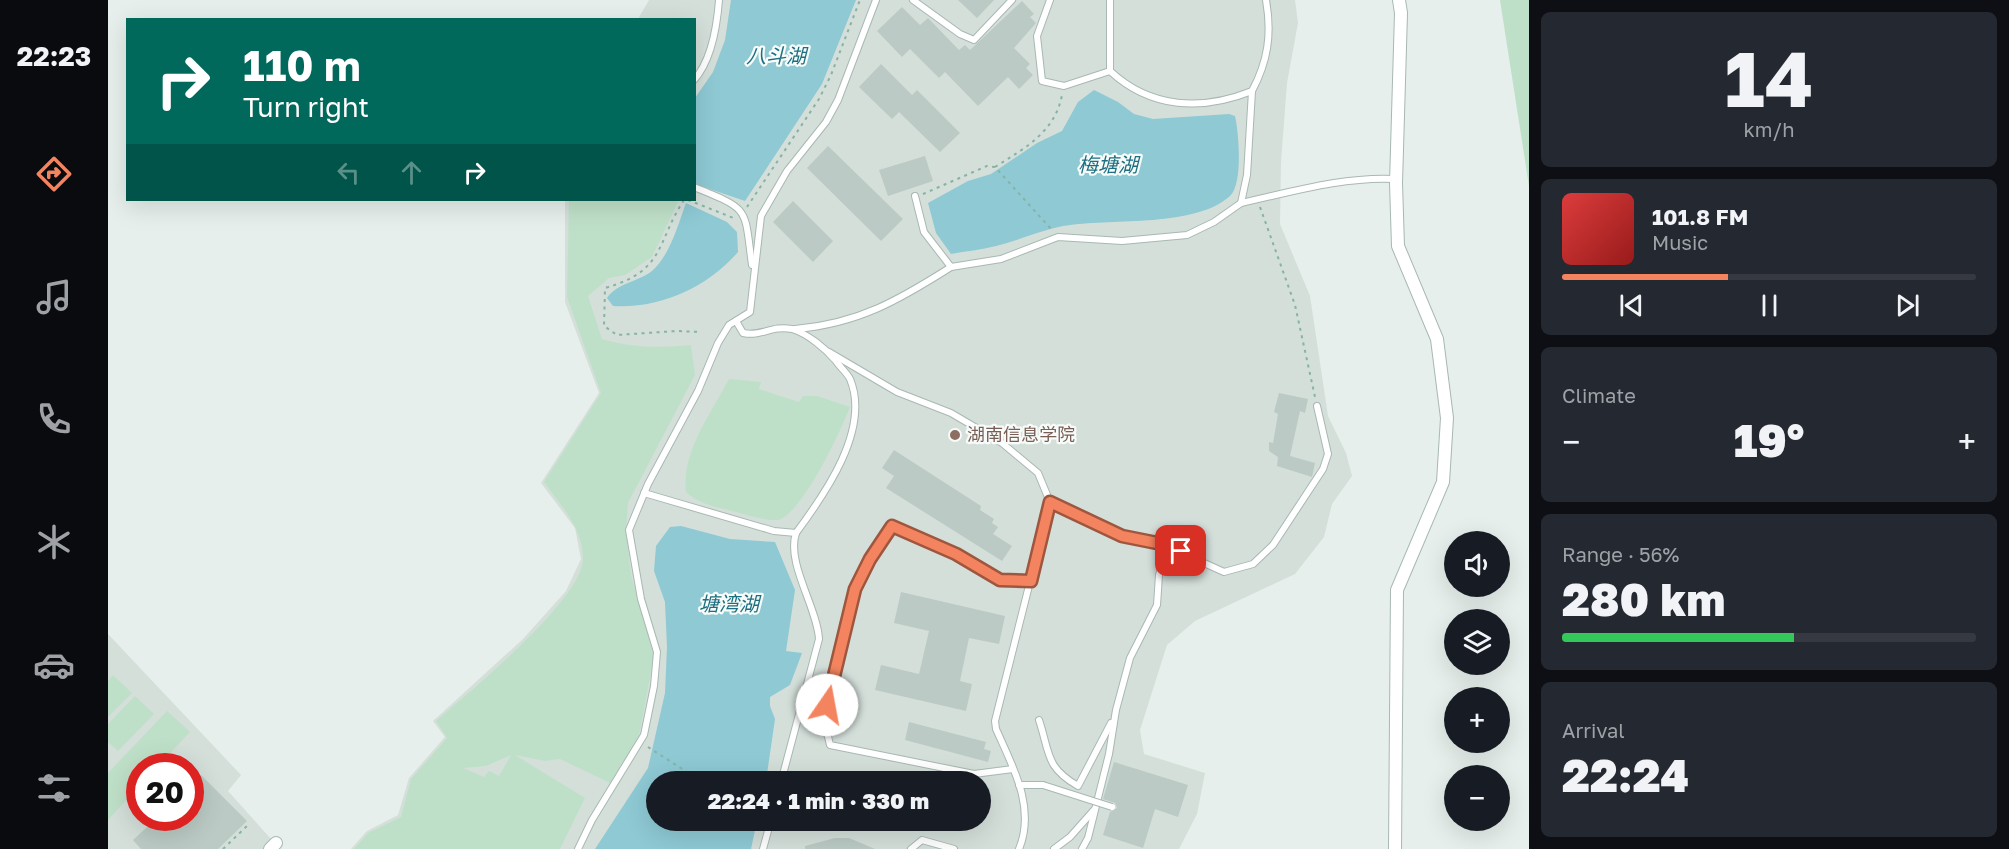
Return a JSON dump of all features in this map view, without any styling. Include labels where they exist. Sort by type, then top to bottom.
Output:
[{"type":"street","points":[[1395,849],[1397,590],[1443,482],[1447,418],[1437,339],[1398,246],[1396,179],[1401,13],[1399,0]]},
{"type":"lane","points":[[696,78],[701,73],[713,38],[719,0]]},
{"type":"lane","points":[[578,849],[592,820],[640,741],[654,686],[657,652],[641,599],[629,530],[644,493],[698,391],[718,343],[729,325],[750,312],[761,216],[787,171],[826,122],[838,100],[876,0]]},
{"type":"lane","points":[[913,0],[960,34],[974,40],[1012,0]]},
{"type":"lane","points":[[1050,0],[1037,36],[1042,81],[1064,86],[1110,71]]},
{"type":"lane","points":[[1110,0],[1110,71],[1128,88],[1153,99],[1202,104],[1226,101],[1252,91]]},
{"type":"lane","points":[[1241,203],[1247,175],[1252,91],[1264,68],[1271,27],[1266,0]]},
{"type":"lane","points":[[736,321],[743,333],[755,336],[772,327],[793,330],[830,327],[872,312],[951,267],[1001,259],[1058,237],[1122,241],[1187,235],[1214,222],[1241,203],[1346,183],[1379,178],[1396,179]]},
{"type":"lane","points":[[696,189],[739,207],[747,220],[753,274]]},
{"type":"lane","points":[[915,196],[924,232],[951,267]]},
{"type":"lane","points":[[793,330],[897,392],[951,413],[1002,443],[1038,473],[1050,502],[995,721],[996,729],[1026,806],[1026,833],[1019,849]]},
{"type":"lane","points":[[784,771],[819,639],[818,624],[796,561],[793,542],[796,533],[850,443],[855,420],[855,399],[849,377],[829,352]]},
{"type":"lane","points":[[1050,502],[1122,536],[1168,546],[1224,572],[1253,564],[1273,545],[1323,469],[1328,454],[1317,406]]},
{"type":"lane","points":[[644,493],[774,531],[796,533]]},
{"type":"lane","points":[[1012,769],[974,774],[830,745],[824,720],[855,589],[870,559],[892,526],[956,554],[1000,580],[1031,581]]},
{"type":"lane","points":[[1082,849],[1088,838],[1096,808],[1114,717],[1130,658],[1157,605],[1159,575],[1168,546]]},
{"type":"lane","points":[[1039,720],[1050,760],[1059,775],[1077,786],[1114,717]]},
{"type":"lane","points":[[1018,785],[1043,785],[1112,807]]},
{"type":"lane","points":[[1054,849],[1070,837],[1096,808]]},
{"type":"lane","points":[[763,849],[768,831]]},
{"type":"lane","points":[[911,849],[922,840],[954,849]]},
{"type":"path","points":[[688,201],[734,220],[744,215],[753,195],[819,99],[831,75],[860,0]]},
{"type":"path","points":[[915,196],[936,190],[987,166],[996,167],[1038,138],[1053,122],[1060,107],[1064,86]]},
{"type":"path","points":[[996,167],[1058,237]]},
{"type":"path","points":[[1257,199],[1295,305],[1317,406]]},
{"type":"path","points":[[686,201],[660,252],[649,265],[616,285],[605,288],[604,326],[617,335],[677,331],[700,332]]},
{"type":"path","points":[[640,741],[685,771]]},
{"type":"path","points":[[223,849],[249,824]]},
{"type":"shaded area","name":"湖南信息学院","points":[[649,0],[1295,0],[1298,23],[1287,83],[1281,162],[1280,224],[1310,296],[1328,416],[1346,453],[1352,476],[1332,504],[1324,537],[1295,574],[1195,621],[1167,645],[1140,730],[1144,754],[1205,773],[1197,814],[1179,849],[351,849],[367,831],[398,815],[409,778],[445,737],[433,721],[523,639],[566,591],[581,559],[575,528],[541,483],[599,393],[565,302],[565,201],[696,201],[696,18],[639,18]]},
{"type":"shaded area","points":[[108,634],[241,775],[228,791],[280,849],[108,849]]},
{"type":"green space","points":[[1500,0],[1529,0],[1529,186]]},
{"type":"green space","points":[[569,201],[679,201],[652,257],[625,275],[609,278],[588,296],[602,339],[646,346],[691,345],[695,375],[628,503],[626,531],[631,575],[654,657],[638,741],[612,784],[560,759],[545,761],[515,755],[585,798],[560,849],[354,849],[368,833],[401,817],[411,779],[447,738],[436,721],[521,645],[564,598],[578,577],[583,559],[579,537],[570,518],[544,482],[601,393],[567,297]],"holes":[[[511,755],[499,776],[489,771],[484,777],[463,768],[486,766]]]},
{"type":"green space","points":[[729,379],[761,382],[759,389],[799,402],[803,396],[817,396],[850,407],[829,452],[808,489],[797,505],[777,520],[762,519],[709,505],[686,492],[688,463],[693,448],[706,419]]},
{"type":"green space","points":[[113,675],[132,693],[108,717],[108,681]]},
{"type":"green space","points":[[135,696],[154,714],[118,751],[108,742],[108,724]]},
{"type":"green space","points":[[167,711],[190,732],[170,753],[127,753]]},
{"type":"green space","points":[[126,754],[126,800],[108,820],[108,773]]},
{"type":"water","name":"八斗湖","points":[[731,0],[856,0],[822,84],[745,201],[696,184],[696,97],[713,72],[725,40]]},
{"type":"water","name":"梅塘湖","points":[[1094,90],[1118,102],[1134,114],[1153,119],[1229,114],[1235,116],[1239,146],[1238,170],[1237,181],[1230,196],[1215,206],[1197,213],[1153,220],[1088,223],[1061,227],[985,249],[951,254],[936,233],[928,203],[968,181],[991,174],[1037,143],[1062,131],[1078,102]]},
{"type":"water","points":[[686,203],[727,222],[737,232],[738,252],[712,276],[682,293],[648,304],[613,306],[607,298],[611,293],[652,271],[664,257]]},
{"type":"water","name":"塘湾湖","points":[[681,526],[730,539],[775,542],[795,590],[786,651],[802,653],[790,685],[770,697],[770,706],[775,719],[767,771],[646,771],[665,693],[667,647],[665,602],[654,571],[656,546],[670,527]]},
{"type":"water","name":"塘湾湖","points":[[646,771],[646,831],[755,831],[751,849],[595,849]]},
{"type":"building","points":[[958,0],[994,0],[977,18]]},
{"type":"building","points":[[1022,1],[1034,14],[1030,17],[1036,23],[1014,48],[1030,64],[1026,68],[1033,75],[1019,89],[1008,77],[978,106],[945,72],[939,78],[910,49],[902,57],[877,31],[902,7],[920,25],[928,18],[959,50],[965,45],[970,50]]},
{"type":"building","points":[[881,64],[912,95],[917,90],[960,133],[940,152],[899,112],[892,119],[859,87]]},
{"type":"building","points":[[828,146],[903,219],[881,241],[807,168]]},
{"type":"building","points":[[925,156],[933,181],[888,196],[879,170]]},
{"type":"building","points":[[793,201],[833,241],[813,262],[773,222]]},
{"type":"building","points":[[1279,393],[1308,399],[1305,413],[1300,411],[1290,456],[1315,463],[1312,477],[1277,466],[1278,457],[1269,451],[1269,442],[1273,443],[1278,414],[1274,412]]},
{"type":"building","points":[[894,450],[981,506],[980,510],[994,519],[992,523],[998,527],[993,534],[1012,546],[1002,561],[886,488],[894,476],[882,468]]},
{"type":"building","points":[[901,592],[1005,616],[999,644],[969,638],[960,681],[972,684],[966,711],[875,690],[881,665],[919,674],[929,631],[894,623]]},
{"type":"building","points":[[909,722],[986,742],[984,749],[991,751],[988,762],[905,740]]},
{"type":"building","points":[[1114,762],[1188,785],[1178,817],[1155,809],[1143,848],[1103,835],[1110,812],[1117,808],[1115,803],[1103,799]]},
{"type":"building","points":[[204,778],[247,821],[218,849],[141,849],[133,840],[143,831],[204,831]]},
{"type":"building","points":[[835,838],[849,838],[875,849],[805,849],[805,846]]},
{"type":"place","name":"湖南信息学院","points":[[955,435]]},
{"type":"route","points":[[827,705],[855,589],[870,559],[892,526],[956,554],[1000,580],[1031,581],[1050,502],[1122,536],[1162,544],[1181,551]]}]
